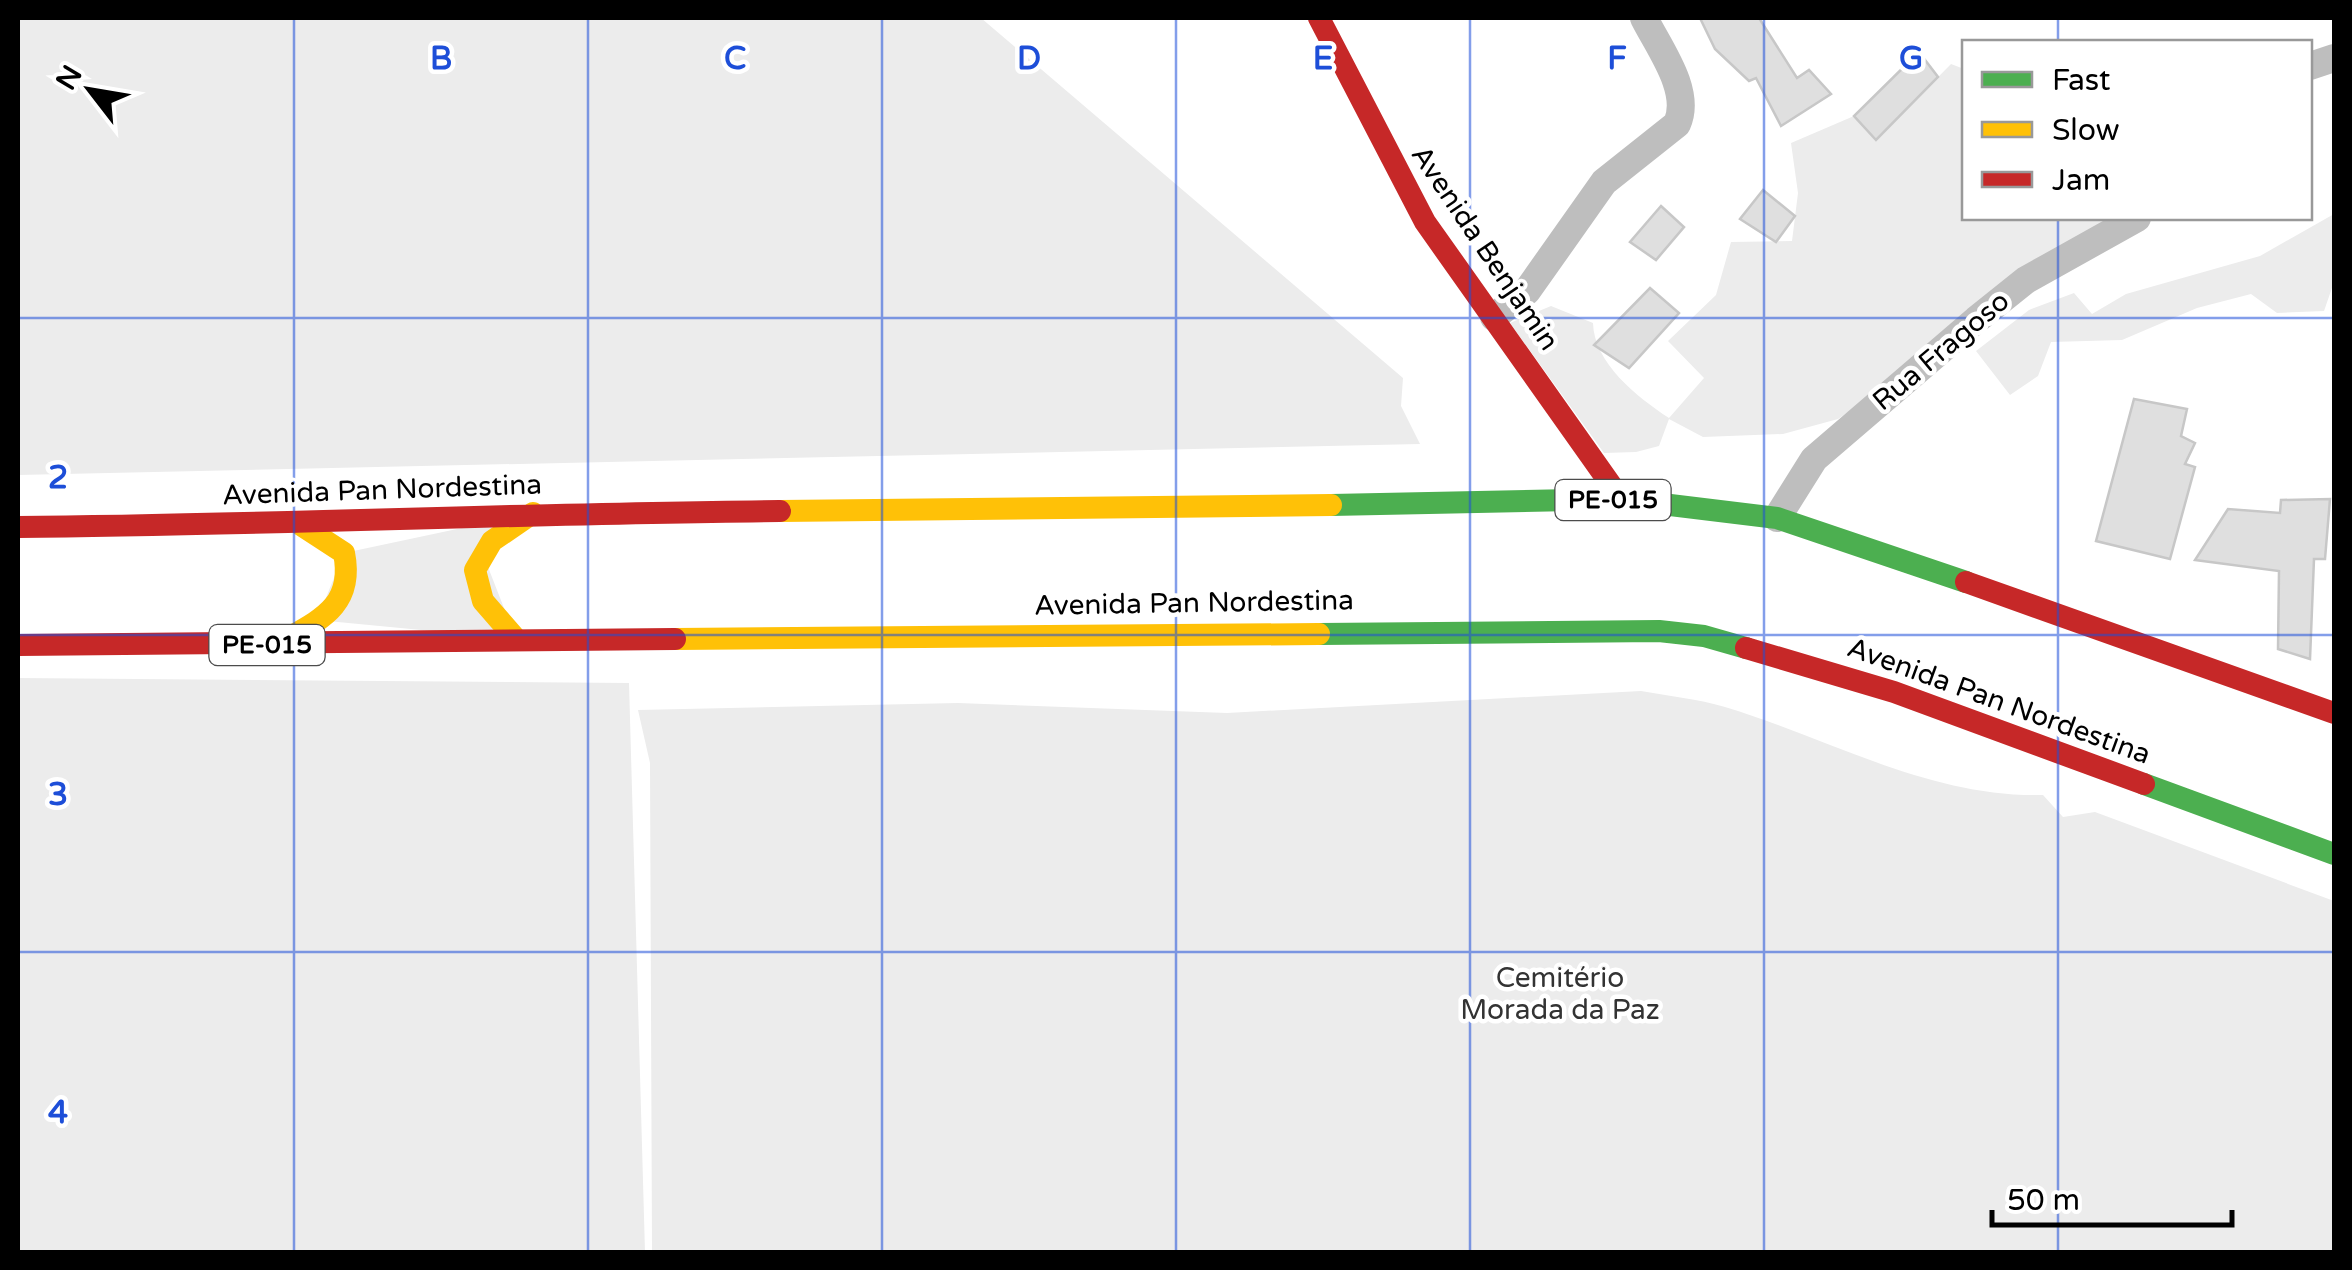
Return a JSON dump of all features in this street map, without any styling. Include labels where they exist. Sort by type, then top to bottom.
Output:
[{"type":"main road","name":"Avenida Benjamin","points":[[1318,18],[1354,94],[1426,222],[1621,500]]},
{"type":"main road","name":"Avenida Pan Nordestina","points":[[18,527],[300,525],[533,513],[1126,510],[1621,500],[1777,518],[2042,607],[2334,713]]},
{"type":"main road","points":[[516,639],[490,615],[475,592],[474,574],[481,549],[500,531],[533,513]]},
{"type":"main road","points":[[276,645],[336,605],[346,592],[350,573],[344,553],[300,525]]},
{"type":"main road","name":"Avenida Pan Nordestina","points":[[18,644],[276,645],[516,639],[1659,631],[1704,636],[1804,662],[2334,854]]},
{"type":"street","points":[[1494,318],[1527,291],[1604,182],[1677,124],[1683,110],[1680,90],[1644,18]]},
{"type":"street","name":"Rua Fragoso","points":[[1777,518],[1814,460],[1976,320],[2058,260],[2132,220]]},
{"type":"green space","points":[[18,18],[981,18],[1403,378],[1401,406],[1420,444],[18,475]]},
{"type":"green space","points":[[1951,64],[1962,68],[1962,220],[2124,220],[1838,419],[1783,434],[1703,437],[1669,419],[1659,446],[1636,452],[1604,453],[1510,323],[1551,306],[1593,323],[1601,352],[1619,378],[1669,418],[1704,378],[1668,341],[1716,295],[1731,242],[1792,241],[1798,193],[1791,143],[1854,116],[1876,140]]},
{"type":"green space","points":[[2334,214],[2334,282],[2324,311],[2277,313],[2251,294],[2197,308],[2122,340],[2051,342],[2038,376],[2010,395],[1976,351],[2029,310],[2074,293],[2092,314],[2126,294],[2260,256]]},
{"type":"green space","points":[[533,513],[481,549],[516,639],[317,620],[344,553]]},
{"type":"green space","points":[[18,678],[629,683],[645,1252],[18,1252]]},
{"type":"green space","name":"Cemitério Morada da Paz","points":[[1641,691],[1725,707],[1921,777],[2001,793],[2043,795],[2063,817],[2095,812],[2334,901],[2334,1252],[652,1252],[650,763],[638,710],[958,703],[1227,713]]},
{"type":"building","points":[[1700,18],[1759,18],[1797,78],[1809,70],[1831,94],[1781,126],[1756,78],[1749,81],[1715,49]]},
{"type":"building","points":[[1919,52],[1938,77],[1876,140],[1854,116]]},
{"type":"building","points":[[1763,190],[1795,216],[1776,242],[1740,219]]},
{"type":"building","points":[[1661,206],[1684,227],[1656,260],[1630,242]]},
{"type":"building","points":[[1650,288],[1679,313],[1629,368],[1594,345]]},
{"type":"building","points":[[2134,399],[2187,409],[2181,436],[2195,443],[2185,464],[2195,467],[2170,559],[2096,541]]},
{"type":"building","points":[[2330,499],[2325,559],[2314,559],[2310,659],[2278,649],[2279,571],[2195,560],[2228,509],[2280,513],[2281,500]]},
{"type":"traffic: fast","points":[[1331,505],[1621,499],[1777,518],[1966,582]]},
{"type":"traffic: fast","points":[[1319,634],[1659,631],[1704,636],[1746,648]]},
{"type":"traffic: fast","points":[[2144,784],[2334,854]]},
{"type":"traffic: slow","points":[[780,511],[1331,505]]},
{"type":"traffic: slow","points":[[516,639],[483,601],[475,570],[492,541],[533,513]]},
{"type":"traffic: slow","points":[[276,645],[329,611],[344,587],[344,553],[301,525]]},
{"type":"traffic: slow","points":[[675,639],[1319,634]]},
{"type":"traffic: jam","points":[[1319,18],[1425,222],[1621,499]]},
{"type":"traffic: jam","points":[[18,527],[780,511]]},
{"type":"traffic: jam","points":[[1966,582],[2334,713]]},
{"type":"traffic: jam","points":[[18,645],[675,639]]},
{"type":"traffic: jam","points":[[1746,648],[1894,692],[2144,784]]}]
